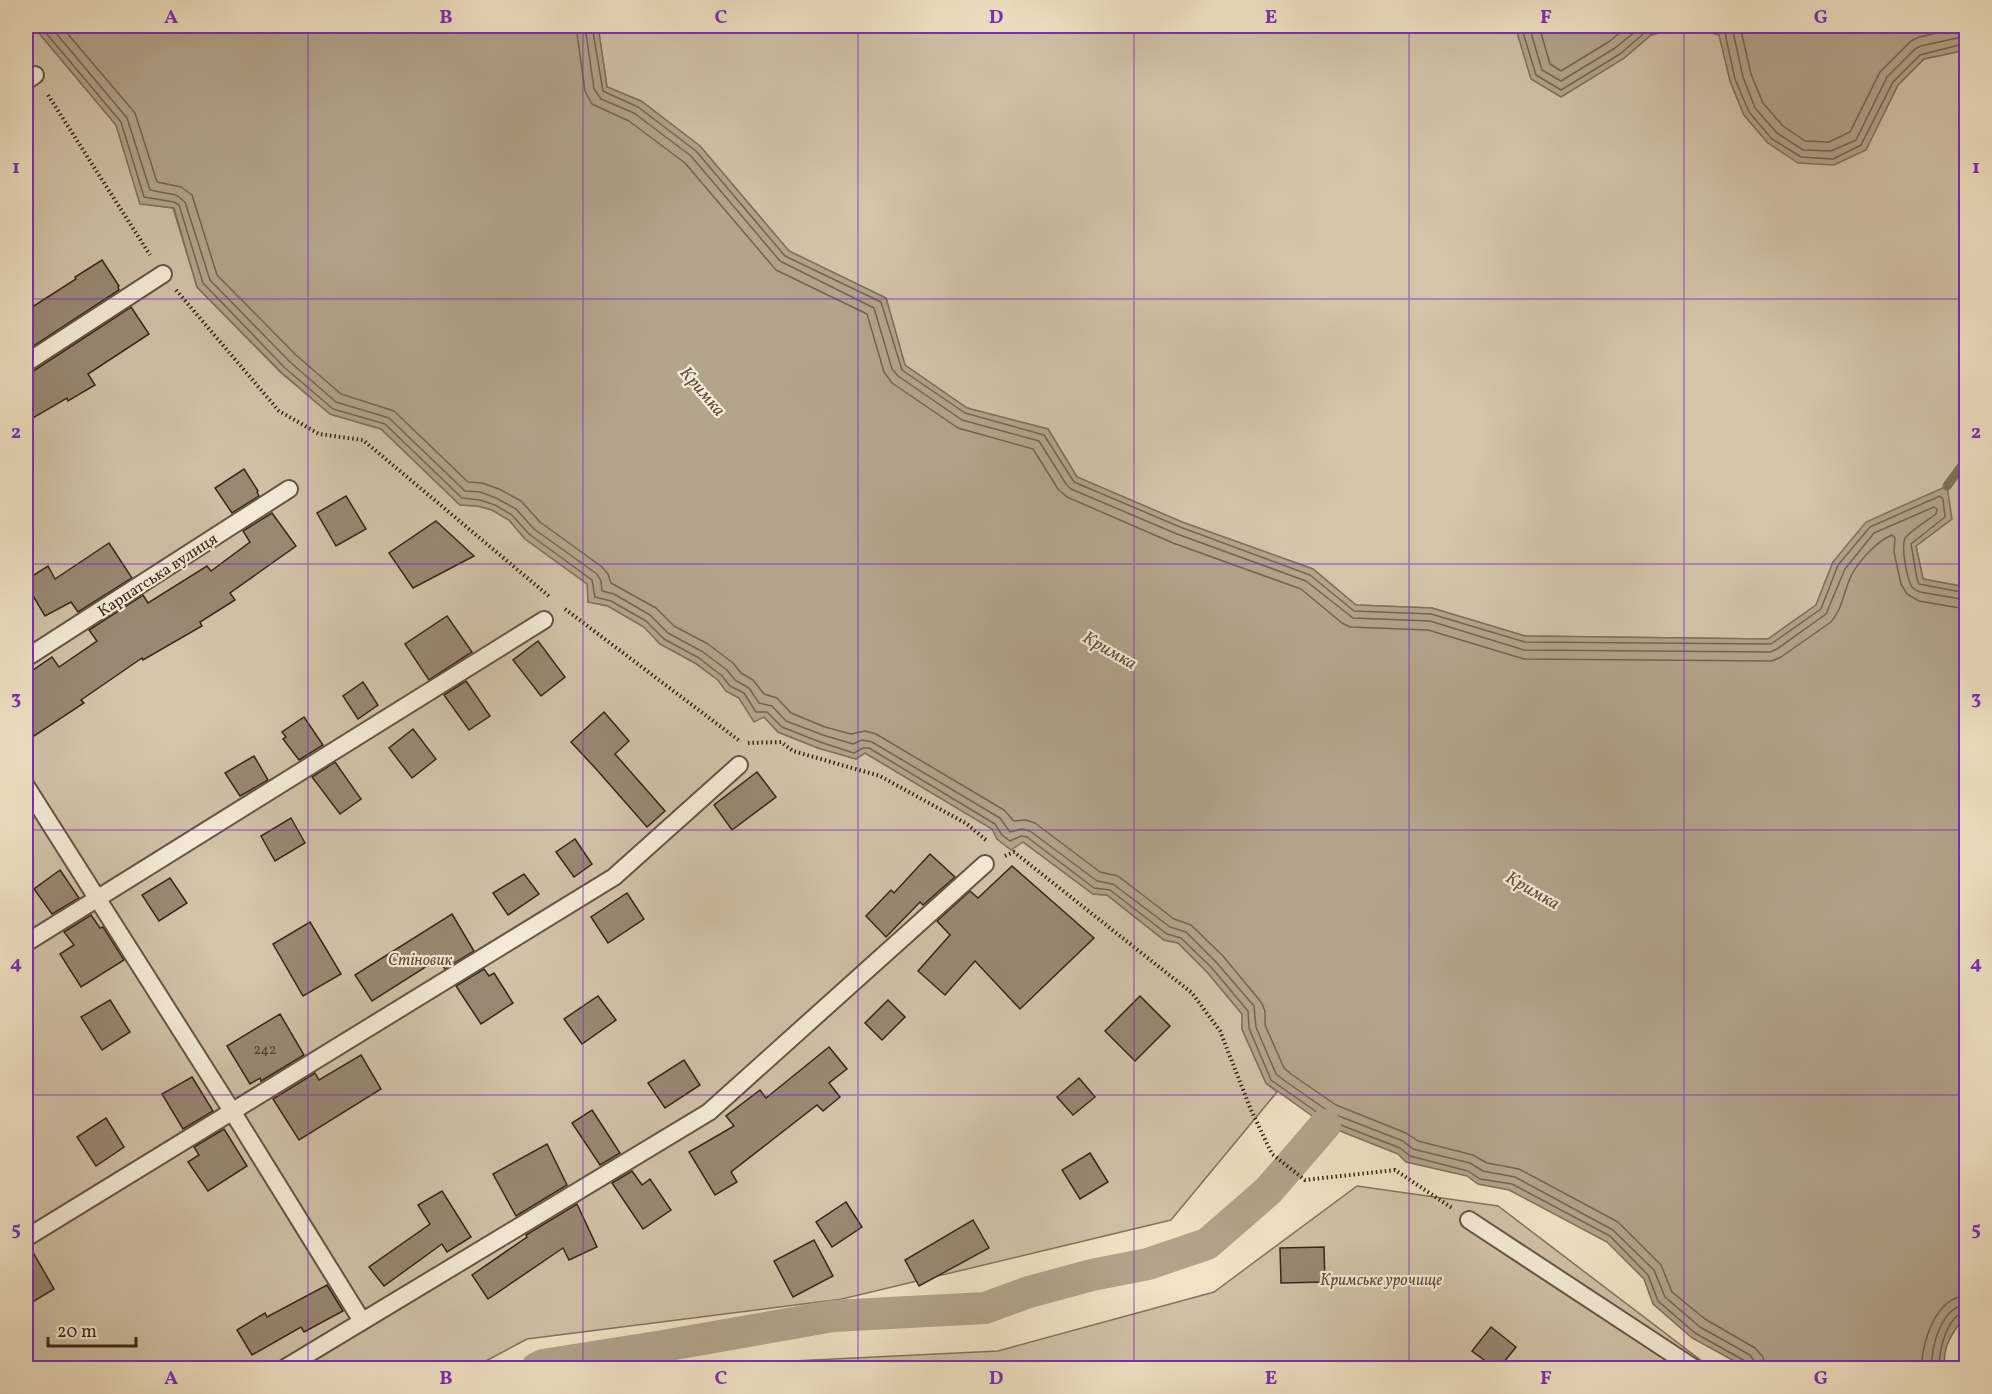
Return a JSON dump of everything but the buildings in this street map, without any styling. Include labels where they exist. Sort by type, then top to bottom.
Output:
[{"type":"lane","points":[[26,363],[163,274]]},
{"type":"lane","name":"Карпатська вулиця","points":[[26,658],[289,489]]},
{"type":"lane","points":[[26,943],[543,620]]},
{"type":"lane","points":[[26,1238],[614,877],[739,765]]},
{"type":"lane","points":[[26,786],[362,1321]]},
{"type":"lane","points":[[285,1368],[709,1112],[985,864]]},
{"type":"lane","points":[[1469,1220],[1694,1368]]},
{"type":"path","points":[[30,78],[163,274],[279,411],[319,434],[363,440],[554,600]]},
{"type":"path","points":[[563,608],[742,743],[781,742],[793,751],[880,776],[967,824],[990,843]]},
{"type":"path","points":[[998,850],[1005,856]]},
{"type":"path","points":[[985,864],[1014,852],[1192,993],[1220,1031],[1251,1110],[1272,1154],[1305,1180],[1395,1170],[1469,1220]]},
{"type":"green space","name":"Стіновик","points":[[26,26],[33,26],[116,125],[140,203],[173,208],[197,287],[280,372],[330,414],[381,429],[460,505],[492,510],[509,520],[525,539],[588,584],[588,602],[608,606],[644,627],[660,644],[695,663],[718,680],[726,691],[739,698],[754,721],[764,717],[778,732],[818,748],[856,759],[865,753],[993,829],[997,839],[1023,842],[1093,894],[1107,895],[1164,940],[1178,943],[1207,972],[1242,1014],[1242,1029],[1266,1083],[1277,1092],[1171,1220],[842,1299],[527,1339],[473,1368],[26,1368]]},
{"type":"green space","points":[[598,26],[1515,26],[1521,43],[1623,59],[1651,35],[1685,26],[1720,35],[1730,81],[1744,115],[1768,143],[1866,149],[1898,85],[1924,59],[1961,51],[1966,54],[1966,587],[1923,579],[1916,546],[1952,519],[1833,562],[1816,605],[1768,639],[1525,636],[1432,608],[1356,605],[1313,569],[1182,522],[1077,477],[1048,429],[967,408],[905,365],[886,298],[789,251],[700,146],[641,101],[607,87]]},
{"type":"green space","name":"Кримське урочище","points":[[1357,1186],[1498,1206],[1711,1368],[700,1368],[712,1365],[998,1351],[1214,1292]]},
{"type":"water","name":"Кримка","points":[[33,26],[598,26],[607,87],[641,101],[700,146],[789,251],[886,298],[905,365],[967,408],[1048,429],[1077,477],[1182,522],[1313,569],[1356,605],[1432,608],[1525,636],[1768,639],[1816,605],[1833,562],[1866,522],[1947,486],[1952,519],[1916,546],[1923,579],[1966,587],[1966,1315],[1953,1333],[1947,1347],[1946,1368],[1747,1368],[1692,1338],[1653,1304],[1644,1279],[1607,1242],[1509,1190],[1478,1184],[1467,1176],[1406,1162],[1398,1154],[1325,1125],[1266,1083],[1242,1029],[1242,1014],[1207,972],[1178,943],[1164,940],[1107,895],[1093,894],[1023,842],[1011,850],[997,839],[992,829],[865,753],[856,759],[818,748],[778,732],[764,717],[754,722],[739,698],[726,691],[718,680],[695,663],[660,644],[644,627],[608,606],[588,602],[587,584],[525,539],[509,520],[492,510],[460,505],[381,429],[330,414],[281,372],[197,287],[174,208],[140,204],[116,125]]},
{"type":"water","points":[[1515,26],[1685,26],[1651,35],[1623,59],[1561,97],[1531,79]]},
{"type":"water","points":[[1686,26],[1966,26],[1966,54],[1961,51],[1924,59],[1898,85],[1866,150],[1834,165],[1798,163],[1768,143],[1744,115],[1730,81],[1719,35]]},
{"type":"waterway","points":[[1947,486],[1966,460]]},
{"type":"waterway","points":[[537,1368],[543,1365],[833,1316],[985,1308],[1029,1292],[1092,1275],[1148,1264],[1207,1244],[1268,1191],[1325,1125]]}]
